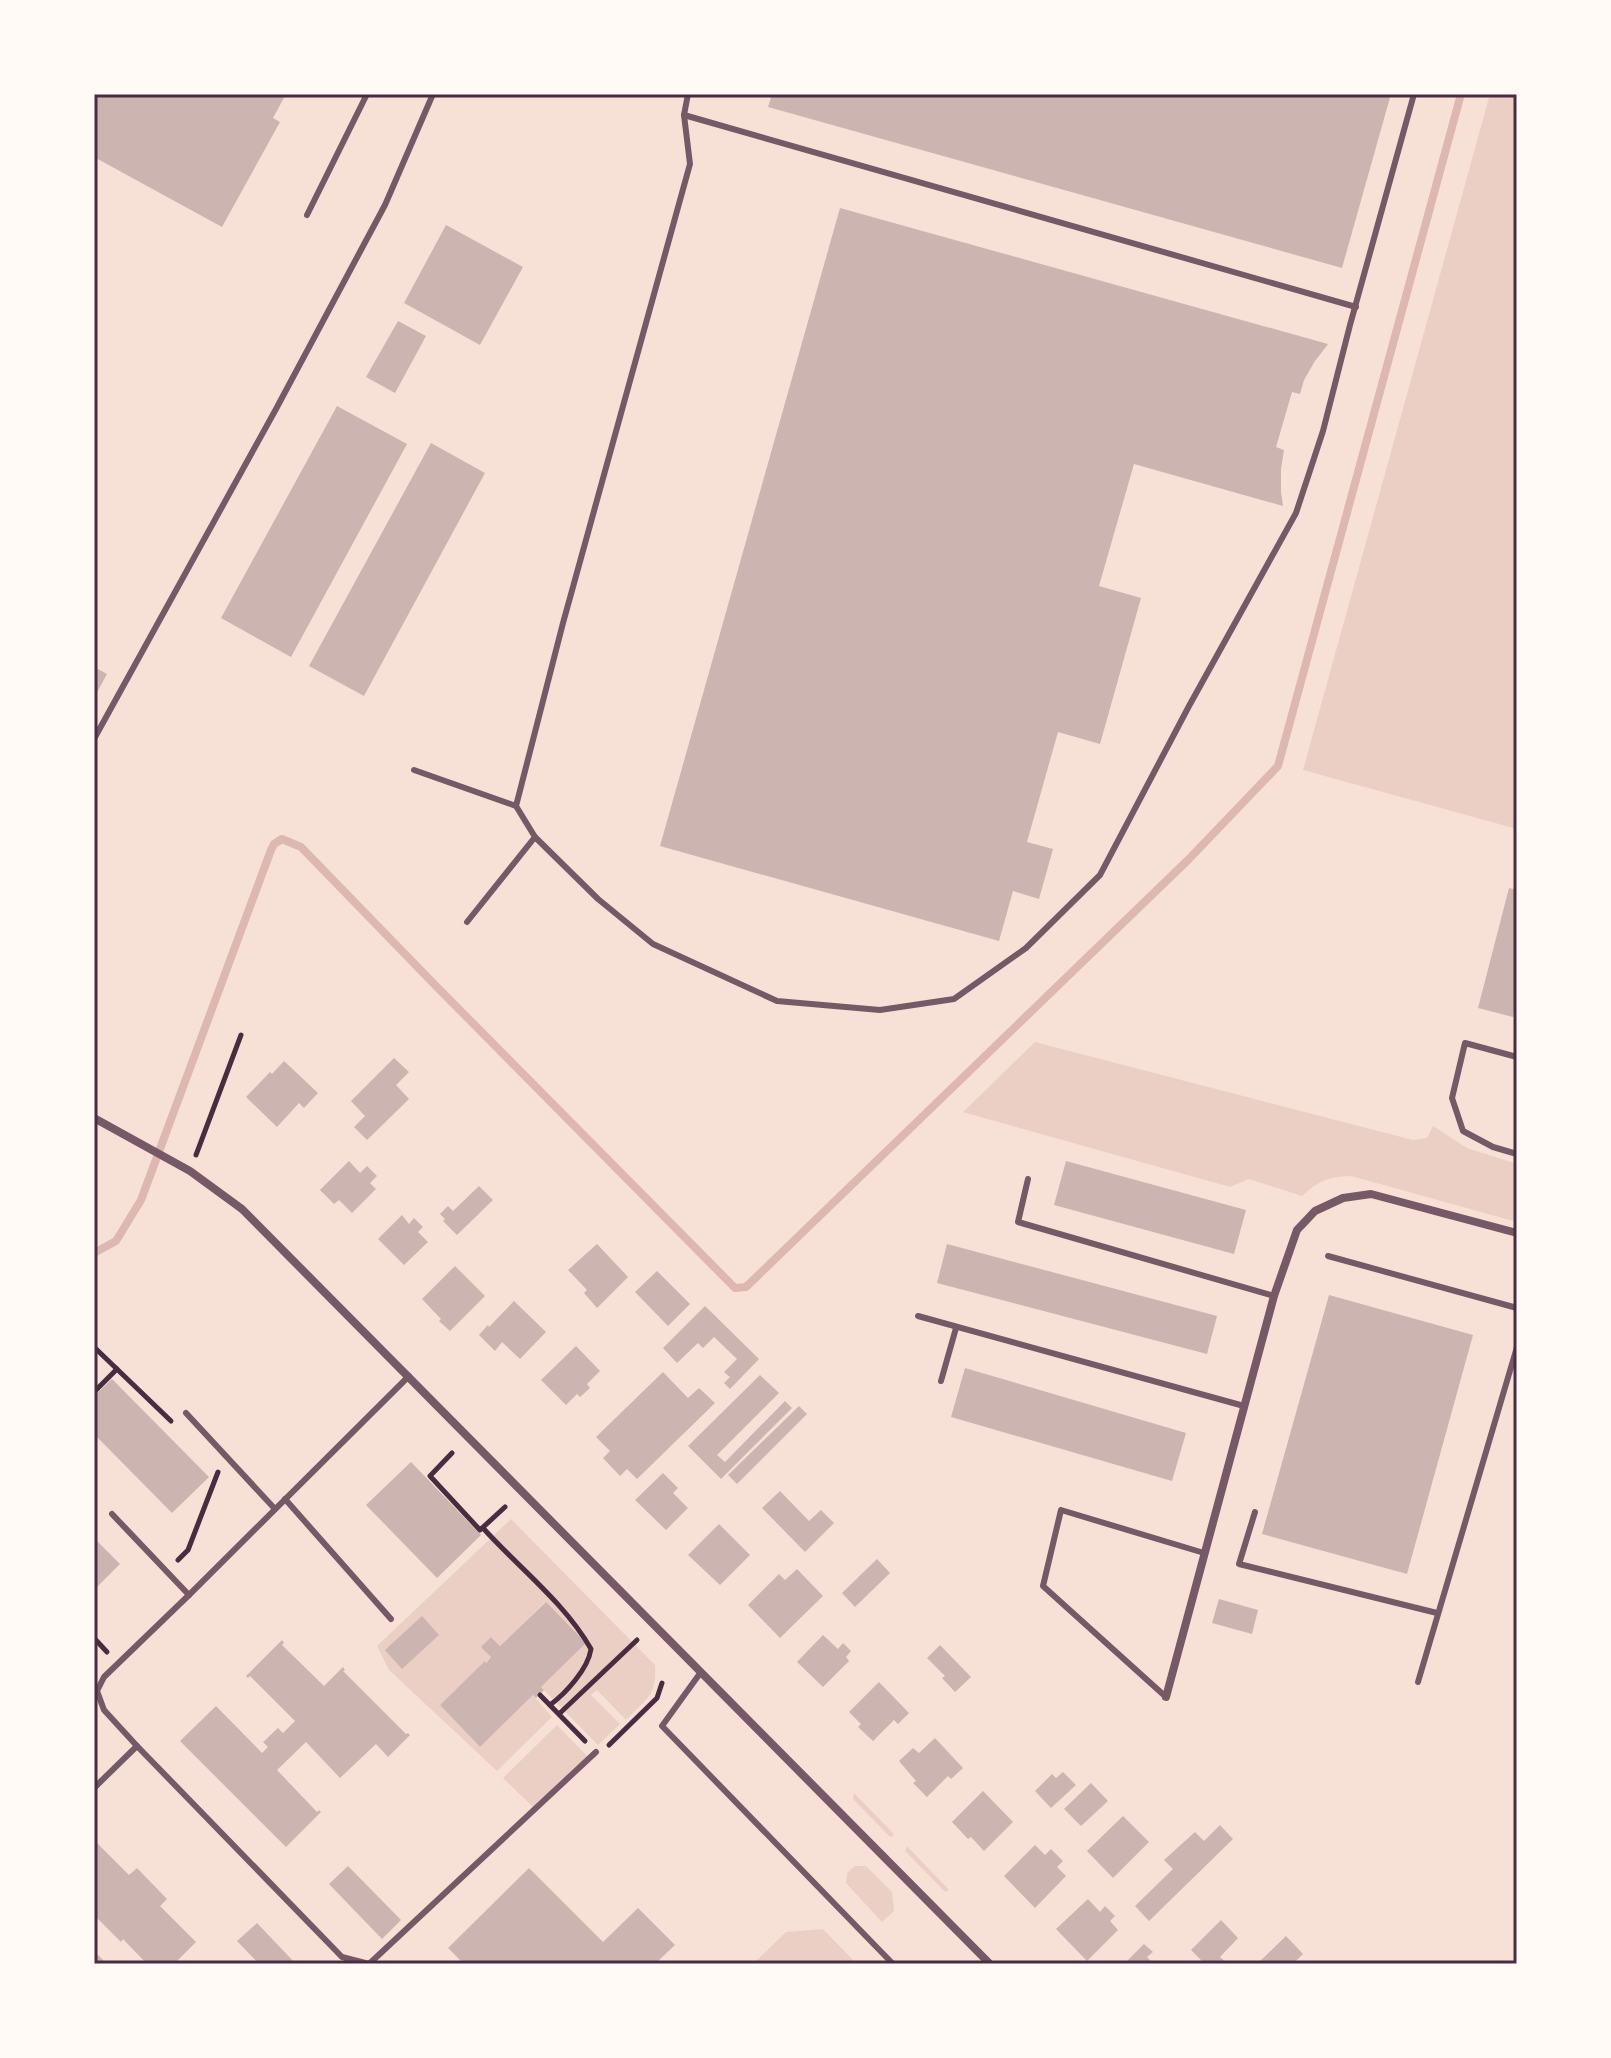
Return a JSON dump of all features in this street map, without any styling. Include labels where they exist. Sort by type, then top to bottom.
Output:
[{"type":"street","points":[[94,1118],[190,1171],[242,1209],[990,1964]]},
{"type":"street","points":[[1166,1697],[1274,1296],[1297,1230],[1315,1211],[1343,1198],[1371,1194],[1517,1233]]},
{"type":"lane","points":[[307,215],[367,94]]},
{"type":"lane","points":[[94,739],[385,205],[433,94]]},
{"type":"lane","points":[[516,806],[563,623],[690,164],[684,115],[688,94]]},
{"type":"lane","points":[[414,770],[516,806],[535,837],[598,899],[653,944],[777,1001],[880,1010],[954,999],[1026,948],[1100,875],[1296,513],[1323,431],[1414,94]]},
{"type":"lane","points":[[684,115],[1356,307]]},
{"type":"lane","points":[[467,922],[535,837]]},
{"type":"lane","points":[[1517,1057],[1465,1043],[1452,1098],[1463,1131],[1493,1147],[1517,1154]]},
{"type":"lane","points":[[1028,1179],[1018,1222],[1274,1296]]},
{"type":"lane","points":[[1328,1256],[1517,1308]]},
{"type":"lane","points":[[918,1316],[1244,1406]]},
{"type":"lane","points":[[941,1381],[956,1328]]},
{"type":"lane","points":[[1418,1682],[1517,1347]]},
{"type":"lane","points":[[409,1376],[104,1677],[97,1691],[104,1710],[342,1957],[370,1964],[596,1752]]},
{"type":"lane","points":[[186,1413],[275,1509]]},
{"type":"lane","points":[[285,1499],[391,1619]]},
{"type":"lane","points":[[1166,1697],[1043,1586],[1061,1510],[1204,1553]]},
{"type":"lane","points":[[1255,1512],[1239,1564],[1437,1613]]},
{"type":"lane","points":[[112,1514],[189,1595]]},
{"type":"lane","points":[[701,1672],[662,1726],[893,1964]]},
{"type":"lane","points":[[94,1788],[137,1746]]},
{"type":"path","points":[[190,1171],[241,1035]]},
{"type":"path","points":[[94,1392],[117,1369]]},
{"type":"path","points":[[452,1453],[430,1476],[480,1530],[505,1507]]},
{"type":"path","points":[[183,1569],[176,1562],[188,1550],[220,1467]]},
{"type":"path","points":[[483,1528],[548,1595],[591,1649],[589,1660],[572,1686],[550,1705]]},
{"type":"path","points":[[94,1638],[111,1655]]},
{"type":"path","points":[[559,1714],[637,1640]]},
{"type":"path","points":[[540,1695],[599,1755],[657,1698],[662,1683]]},
{"type":"shaded area","points":[[1490,94],[1517,94],[1517,829],[1303,770]]},
{"type":"shaded area","points":[[1035,1042],[1413,1140],[1427,1138],[1433,1126],[1467,1148],[1517,1164],[1517,1222],[1351,1176],[1325,1180],[1302,1196],[1249,1179],[1230,1187],[963,1112]]},
{"type":"shaded area","points":[[511,1519],[655,1665],[655,1675],[649,1696],[626,1720],[597,1690],[591,1695],[620,1724],[598,1745],[541,1687],[586,1643],[545,1602],[500,1646],[491,1637],[482,1647],[491,1657],[440,1705],[480,1747],[533,1695],[552,1717],[497,1771],[389,1670],[377,1646]]},
{"type":"shaded area","points":[[557,1725],[588,1757],[534,1808],[503,1778]]},
{"type":"shaded area","points":[[854,1793],[894,1834],[892,1837],[853,1799]]},
{"type":"shaded area","points":[[907,1846],[949,1890],[945,1892],[905,1851]]},
{"type":"shaded area","points":[[855,1866],[866,1866],[892,1892],[894,1911],[882,1922],[846,1883],[847,1873]]},
{"type":"shaded area","points":[[823,1929],[857,1964],[753,1964],[786,1932]]},
{"type":"building","points":[[94,94],[286,94],[273,118],[280,122],[222,227],[94,157]]},
{"type":"building","points":[[772,94],[1391,94],[1342,268],[768,107]]},
{"type":"building","points":[[840,208],[1328,344],[1304,380],[1300,394],[1292,392],[1276,447],[1284,450],[1281,469],[1283,506],[1134,464],[1099,586],[1141,598],[1100,744],[1058,732],[1027,842],[1053,849],[1039,899],[1013,891],[999,941],[660,846]]},
{"type":"building","points":[[446,225],[523,267],[480,345],[404,303]]},
{"type":"building","points":[[398,321],[426,336],[395,393],[366,377]]},
{"type":"building","points":[[337,406],[407,444],[291,657],[221,618]]},
{"type":"building","points":[[431,443],[485,473],[364,696],[309,666]]},
{"type":"building","points":[[94,667],[107,674],[94,698]]},
{"type":"building","points":[[1509,888],[1517,890],[1517,1000],[1513,1017],[1478,1008]]},
{"type":"building","points":[[394,1058],[409,1072],[396,1085],[409,1099],[367,1140],[354,1127],[365,1116],[351,1101]]},
{"type":"building","points":[[284,1061],[318,1093],[304,1108],[299,1103],[277,1127],[246,1097]]},
{"type":"building","points":[[349,1161],[360,1173],[367,1166],[377,1176],[370,1183],[376,1189],[352,1213],[339,1200],[334,1204],[320,1190]]},
{"type":"building","points":[[1066,1161],[1246,1210],[1234,1254],[1054,1205]]},
{"type":"building","points":[[479,1186],[493,1200],[457,1235],[440,1214],[448,1206],[453,1211]]},
{"type":"building","points":[[402,1215],[409,1224],[414,1218],[423,1227],[418,1232],[428,1242],[404,1265],[378,1239]]},
{"type":"building","points":[[597,1244],[628,1277],[597,1308],[584,1293],[587,1290],[568,1270]]},
{"type":"building","points":[[947,1244],[1217,1316],[1207,1354],[937,1283]]},
{"type":"building","points":[[455,1266],[485,1296],[450,1331],[422,1299]]},
{"type":"building","points":[[657,1271],[690,1304],[668,1326],[635,1292]]},
{"type":"building","points":[[1329,1295],[1473,1335],[1407,1574],[1262,1534]]},
{"type":"building","points":[[514,1301],[546,1332],[520,1359],[502,1342],[495,1351],[479,1335]]},
{"type":"building","points":[[705,1306],[759,1359],[730,1389],[724,1383],[730,1377],[724,1372],[737,1359],[714,1337],[703,1348],[698,1343],[677,1363],[663,1348]]},
{"type":"building","points":[[576,1346],[600,1371],[587,1384],[590,1388],[580,1397],[577,1394],[566,1405],[541,1380]]},
{"type":"building","points":[[965,1368],[1186,1433],[1172,1481],[951,1417]]},
{"type":"building","points":[[663,1372],[688,1398],[699,1388],[715,1403],[637,1479],[627,1469],[620,1476],[603,1458],[610,1451],[596,1437]]},
{"type":"building","points":[[760,1375],[779,1393],[717,1455],[725,1462],[785,1401],[792,1408],[721,1479],[688,1446]]},
{"type":"building","points":[[112,1379],[209,1477],[172,1513],[94,1434],[94,1396]]},
{"type":"building","points":[[799,1406],[807,1414],[737,1484],[728,1475]]},
{"type":"building","points":[[411,1462],[481,1535],[437,1578],[366,1505]]},
{"type":"building","points":[[663,1473],[678,1488],[673,1493],[688,1508],[666,1530],[635,1500]]},
{"type":"building","points":[[780,1491],[809,1521],[821,1510],[834,1523],[805,1552],[762,1508]]},
{"type":"building","points":[[719,1524],[750,1555],[720,1585],[688,1555]]},
{"type":"building","points":[[94,1538],[120,1564],[94,1590]]},
{"type":"building","points":[[877,1559],[890,1573],[855,1607],[842,1593]]},
{"type":"building","points":[[797,1569],[823,1596],[780,1638],[748,1605],[779,1574],[785,1580]]},
{"type":"building","points":[[1219,1599],[1258,1610],[1252,1634],[1212,1623]]},
{"type":"building","points":[[546,1602],[586,1643],[541,1687],[544,1690],[536,1698],[533,1695],[480,1747],[440,1705],[491,1657],[481,1647],[491,1637],[500,1646]]},
{"type":"building","points":[[422,1616],[439,1635],[402,1669],[385,1650]]},
{"type":"building","points":[[823,1635],[838,1649],[843,1643],[851,1651],[846,1657],[849,1661],[823,1687],[797,1662]]},
{"type":"building","points":[[282,1640],[282,1645],[324,1686],[343,1667],[343,1671],[410,1735],[388,1757],[376,1744],[340,1778],[306,1742],[277,1770],[317,1812],[321,1812],[286,1847],[180,1741],[216,1706],[262,1753],[268,1747],[263,1742],[278,1728],[283,1733],[295,1721],[250,1676],[246,1676]]},
{"type":"building","points":[[940,1645],[971,1677],[955,1692],[942,1678],[945,1676],[927,1658]]},
{"type":"building","points":[[879,1682],[909,1713],[898,1724],[894,1720],[873,1741],[858,1727],[861,1724],[849,1712]]},
{"type":"building","points":[[935,1738],[963,1768],[951,1779],[948,1776],[927,1797],[913,1783],[916,1781],[899,1761],[913,1748],[919,1753]]},
{"type":"building","points":[[1063,1772],[1076,1785],[1051,1808],[1035,1791],[1052,1774],[1056,1778]]},
{"type":"building","points":[[1091,1783],[1108,1801],[1081,1826],[1064,1809]]},
{"type":"building","points":[[983,1791],[1013,1822],[984,1851],[952,1822]]},
{"type":"building","points":[[1123,1816],[1149,1842],[1113,1878],[1087,1851]]},
{"type":"building","points":[[1220,1825],[1233,1839],[1149,1921],[1135,1906],[1173,1869],[1164,1860],[1195,1832],[1204,1841]]},
{"type":"building","points":[[94,1840],[129,1875],[137,1868],[167,1899],[160,1906],[196,1942],[174,1964],[147,1964],[94,1915]]},
{"type":"building","points":[[1035,1845],[1045,1855],[1051,1849],[1063,1861],[1057,1867],[1066,1876],[1035,1908],[1004,1876]]},
{"type":"building","points":[[348,1866],[401,1920],[382,1939],[329,1884]]},
{"type":"building","points":[[529,1868],[603,1942],[638,1908],[675,1945],[657,1962],[660,1964],[464,1964],[448,1948]]},
{"type":"building","points":[[1088,1899],[1100,1912],[1105,1906],[1115,1916],[1110,1921],[1118,1930],[1087,1961],[1056,1929]]},
{"type":"building","points":[[1221,1920],[1238,1938],[1220,1957],[1228,1964],[1205,1964],[1191,1950]]},
{"type":"building","points":[[257,1923],[296,1964],[259,1964],[237,1941]]},
{"type":"building","points":[[1286,1936],[1303,1954],[1293,1964],[1257,1964]]},
{"type":"building","points":[[1144,1944],[1153,1952],[1147,1957],[1154,1964],[1124,1964]]},
{"type":"building","points":[[94,1951],[107,1964],[94,1964]]},
{"type":"waterway","points":[[94,1253],[116,1241],[141,1200],[271,850],[282,839],[301,847],[735,1288],[746,1287],[1189,859],[1278,766],[1461,94]]}]
